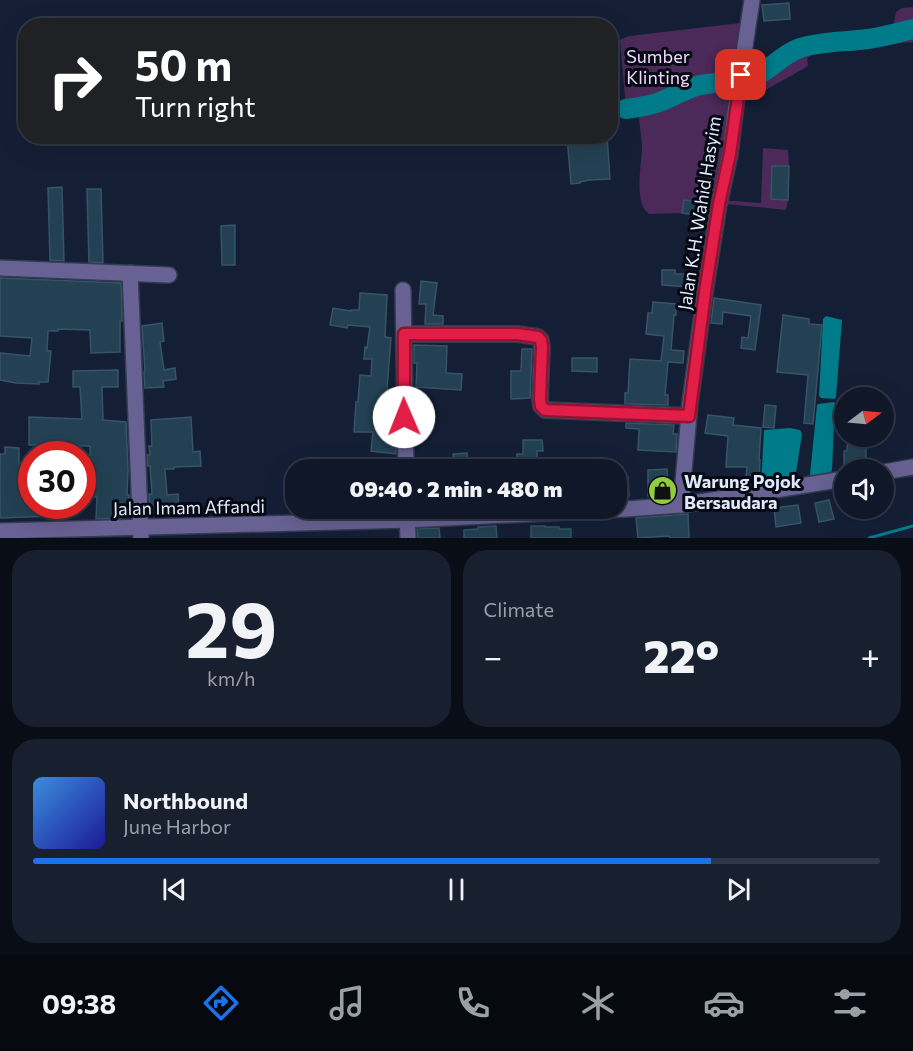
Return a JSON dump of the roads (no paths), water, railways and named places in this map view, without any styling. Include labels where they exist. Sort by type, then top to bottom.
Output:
[{"type":"street","name":"Jalan K.H. Wahid Hasyim","points":[[681,505],[689,416],[705,292],[719,204],[730,154],[752,0]]},
{"type":"street","points":[[0,268],[169,275]]},
{"type":"street","points":[[130,273],[141,533]]},
{"type":"street","points":[[403,290],[406,459]]},
{"type":"street","points":[[404,334],[517,334],[538,337],[542,347],[540,399],[541,406],[545,410],[689,416]]},
{"type":"street","points":[[894,470],[913,467]]},
{"type":"street","name":"Jalan Imam Affandi","points":[[627,509],[681,505],[834,481]]},
{"type":"street","name":"Jalan Imam Affandi","points":[[0,531],[141,533],[337,519]]},
{"type":"street","points":[[407,519],[408,538]]},
{"type":"waterway","points":[[626,109],[658,103],[700,85],[741,81],[754,77],[800,48],[874,38],[913,29]]},
{"type":"waterway","points":[[869,538],[913,526]]},
{"type":"place","name":"Warung Pojok Bersaudara","points":[[663,491]]},
{"type":"park label","name":"Sumber Klinting","points":[[658,66]]}]
